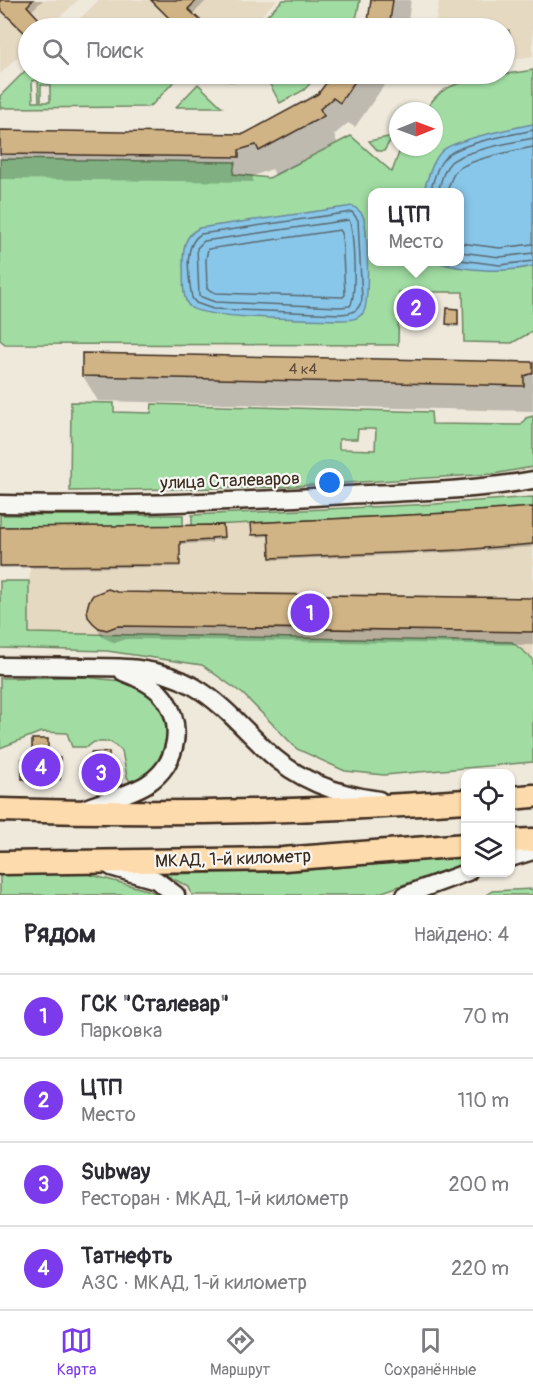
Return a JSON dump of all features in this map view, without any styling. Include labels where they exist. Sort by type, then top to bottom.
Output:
[{"type":"highway","points":[[515,798],[533,796]]},
{"type":"highway","points":[[0,810],[284,812],[457,802]]},
{"type":"highway","points":[[515,841],[533,840]]},
{"type":"highway","name":"МКАД, 1-й километр","points":[[0,863],[283,859],[461,845]]},
{"type":"main road","name":"улица Сталеваров","points":[[0,504],[82,505],[274,500],[463,489],[533,480]]},
{"type":"main road","points":[[0,666],[149,670],[174,677],[193,686],[226,711],[281,764],[310,782],[362,798],[390,801],[457,802]]},
{"type":"main road","points":[[75,812],[148,783],[161,773],[169,763],[174,750],[176,734],[169,706],[150,685],[123,672],[92,667]]},
{"type":"main road","points":[[515,856],[533,851]]},
{"type":"main road","points":[[90,862],[148,877],[166,886],[176,895]]},
{"type":"main road","points":[[405,895],[461,875]]},
{"type":"shaded area","points":[[0,0],[78,0],[59,18],[18,18],[18,57],[0,74]]},
{"type":"shaded area","points":[[99,0],[277,0],[258,18],[80,18]]},
{"type":"shaded area","points":[[439,0],[533,0],[533,56],[515,59],[515,18],[436,18]]},
{"type":"shaded area","points":[[533,507],[533,659],[515,642],[291,640],[28,633],[30,566],[0,527],[223,525]]},
{"type":"green space","points":[[283,0],[360,0],[356,18],[264,18]]},
{"type":"green space","points":[[533,70],[533,331],[512,343],[464,342],[463,292],[399,292],[398,345],[5,344],[0,340],[0,159],[235,162],[233,174],[269,178],[351,136],[392,172],[398,156],[443,156],[443,102],[431,102],[441,92],[457,84],[515,84],[515,73]]},
{"type":"green space","points":[[18,78],[18,84],[32,84],[33,102],[39,102],[38,84],[172,84],[153,104],[147,107],[0,108],[0,96]],"holes":[[[41,85],[50,85],[50,102],[41,102]]]},
{"type":"green space","points":[[198,84],[222,107],[176,107]]},
{"type":"green space","points":[[270,84],[310,84],[304,90],[280,103]]},
{"type":"green space","points":[[389,137],[389,143],[384,151],[378,151],[369,141]]},
{"type":"green space","points":[[71,402],[114,403],[114,412],[151,413],[152,404],[431,412],[432,424],[521,425],[526,418],[533,416],[533,467],[493,474],[279,487],[70,491]],"holes":[[[358,429],[376,429],[375,450],[339,449],[339,439],[357,439]]]},
{"type":"green space","points":[[533,497],[533,507],[192,526],[192,515],[435,504]]},
{"type":"green space","points":[[0,515],[183,515],[183,526],[0,527]]},
{"type":"green space","points":[[0,581],[29,581],[29,633],[512,642],[533,659],[533,762],[384,775],[345,771],[297,749],[243,694],[202,665],[107,651],[0,648]]},
{"type":"green space","points":[[83,677],[135,684],[149,694],[163,712],[168,732],[154,770],[131,783],[127,777],[122,751],[111,742],[94,742],[87,747],[72,747],[67,733],[41,732],[0,748],[0,678]]},
{"type":"green space","points":[[461,857],[461,864],[374,895],[192,895],[189,887],[164,874],[284,872]]},
{"type":"green space","points":[[88,874],[159,895],[0,895],[0,875]]},
{"type":"green space","points":[[533,889],[533,895],[486,895],[492,891]]},
{"type":"water","points":[[533,124],[533,266],[510,270],[485,270],[454,266],[464,266],[464,188],[424,188],[438,156],[443,156],[443,150],[460,142]]},
{"type":"water","points":[[353,206],[363,216],[367,249],[367,296],[363,313],[358,317],[341,320],[237,316],[199,311],[187,303],[184,288],[184,249],[190,235],[199,228]]},
{"type":"building","points":[[0,0],[33,0],[27,6],[38,18],[18,18],[18,26],[0,9]]},
{"type":"building","points":[[151,0],[197,0],[188,9],[198,18],[169,18]]},
{"type":"building","points":[[371,0],[393,0],[390,18],[368,18]]},
{"type":"building","points":[[326,84],[353,84],[340,103],[333,98],[320,109],[324,116],[259,151],[256,145],[239,150],[239,157],[0,154],[0,130],[244,134],[318,94]]},
{"type":"building","points":[[405,292],[427,292],[427,324],[405,324]]},
{"type":"building","points":[[447,308],[458,309],[458,325],[446,324]]},
{"type":"building","points":[[82,353],[533,362],[533,373],[524,376],[524,386],[82,376]]},
{"type":"building","points":[[533,507],[533,544],[461,550],[270,558],[269,534],[252,535],[251,523],[448,513]]},
{"type":"building","points":[[223,525],[224,537],[180,542],[180,565],[0,566],[0,527]]},
{"type":"building","points":[[108,589],[117,592],[533,598],[533,632],[117,626],[107,630],[93,623],[88,617],[87,609],[93,595]]},
{"type":"building","points":[[32,739],[48,739],[48,758],[60,758],[60,779],[22,779],[22,759],[32,759]]},
{"type":"building","points":[[109,752],[109,766],[92,766],[91,753]]},
{"type":"place","name":"ЦТП","points":[[416,308]]},
{"type":"place","name":"ГСК \"Сталевар\"","points":[[310,613]]},
{"type":"place","name":"Татнефть","points":[[41,767]]},
{"type":"place","name":"Subway","points":[[101,773]]}]
